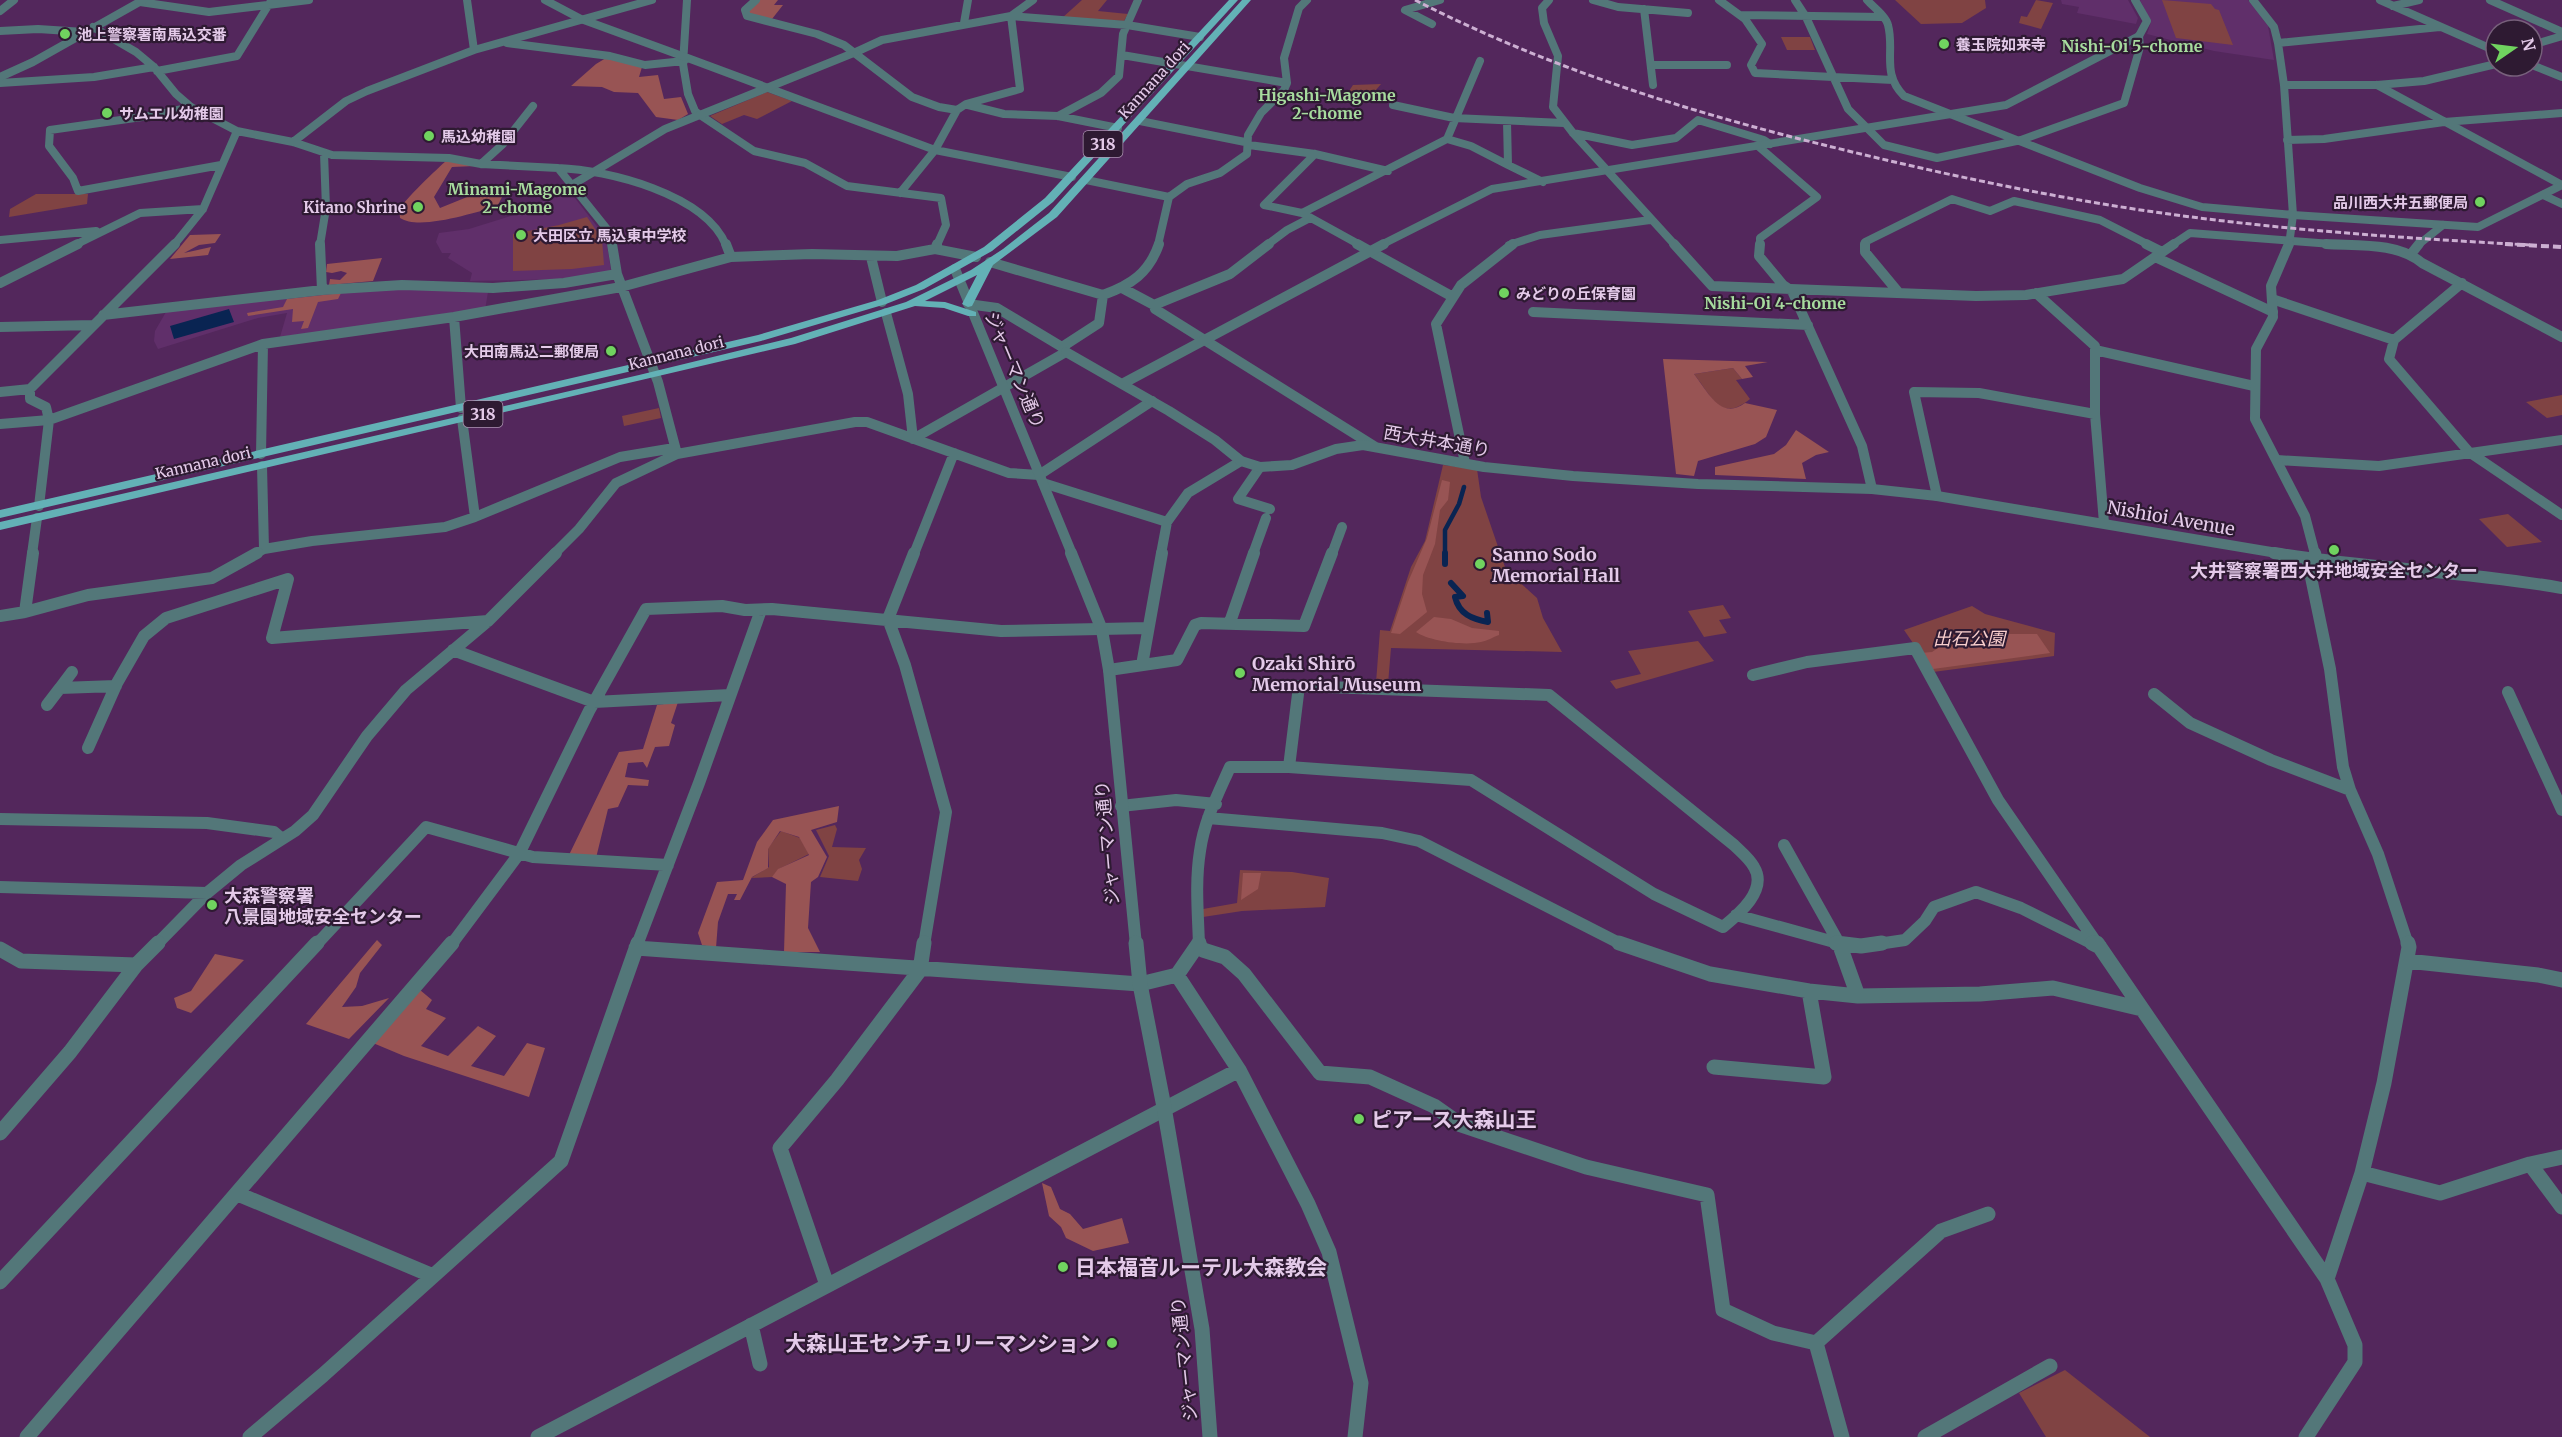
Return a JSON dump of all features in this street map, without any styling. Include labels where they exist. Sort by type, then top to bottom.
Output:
[{"type":"main road","name":"Kannana dori","points":[[884,308],[910,304],[957,275],[976,257],[1030,217],[1072,177],[1234,0]]},
{"type":"main road","name":"Kannana dori","points":[[0,526],[38,512],[653,370],[795,341],[884,308],[990,262],[1042,224],[1140,121],[1247,0]]},
{"type":"main road","points":[[910,304],[945,305],[970,309],[990,262]]},
{"type":"main road","name":"Kannana dori","points":[[0,514],[38,512]]},
{"type":"street","points":[[0,11],[14,0]]},
{"type":"street","points":[[0,77],[33,62],[141,1],[209,12],[309,0]]},
{"type":"street","points":[[467,0],[474,50]]},
{"type":"street","points":[[545,0],[581,19],[684,59],[935,150],[1072,177]]},
{"type":"street","points":[[293,142],[338,107],[358,95],[474,50],[652,0]]},
{"type":"street","points":[[687,0],[684,59],[688,94],[695,111],[754,151],[806,163],[847,186],[941,198],[946,225],[934,249]]},
{"type":"street","points":[[756,0],[745,10],[747,16],[818,36],[856,52],[908,96],[921,103],[957,110]]},
{"type":"street","points":[[964,23],[968,0]]},
{"type":"street","points":[[1011,16],[1033,0]]},
{"type":"street","points":[[1058,116],[1091,99],[1112,85],[1119,76],[1122,40],[1138,0]]},
{"type":"street","points":[[990,262],[1103,295],[1122,288],[1144,273],[1157,254],[1169,197],[1187,184],[1220,173],[1243,159],[1249,145],[1248,135],[1261,113],[1284,90],[1287,83],[1284,58],[1299,8],[1307,0]]},
{"type":"street","points":[[1549,0],[1542,8],[1541,22],[1558,55],[1559,64],[1556,72],[1553,107],[1564,123],[1650,220],[1712,286],[1792,291],[1976,296],[2036,293],[2123,279],[2190,233],[2392,249],[2411,254],[2422,263],[2562,336]]},
{"type":"street","points":[[1593,0],[1618,7],[1688,12]]},
{"type":"street","points":[[1719,0],[1740,15],[1762,44],[1751,65],[1755,73],[1893,80]]},
{"type":"street","points":[[1795,0],[1806,17],[1848,109],[1884,145],[1937,158],[2021,140],[2124,104],[2140,48],[2139,36],[2147,21],[2135,0]]},
{"type":"street","points":[[1867,0],[1888,23],[1890,72],[1897,91],[1904,96],[2140,188],[2202,207],[2293,217],[2478,228],[2562,185]]},
{"type":"street","points":[[2253,0],[2274,27],[2278,44],[2284,85],[2293,217],[2290,240],[2271,286],[2273,317],[2256,349],[2255,419],[2305,516],[2330,669],[2343,767],[2350,790],[2378,854],[2409,947],[2384,1083],[2362,1173],[2327,1279]]},
{"type":"street","points":[[2379,0],[2484,46]]},
{"type":"street","points":[[2393,6],[2419,0]]},
{"type":"street","points":[[2490,0],[2562,34]]},
{"type":"street","points":[[1432,24],[1405,10],[1439,1]]},
{"type":"street","points":[[0,83],[94,77],[237,56],[270,3]]},
{"type":"street","points":[[1644,9],[1653,85]]},
{"type":"street","points":[[1740,15],[1883,17]]},
{"type":"street","points":[[900,193],[935,150],[957,110],[966,104],[1020,89],[1011,16]]},
{"type":"street","points":[[572,185],[665,129],[882,40],[1011,16],[1127,25],[1200,37]]},
{"type":"street","points":[[93,27],[136,52],[156,69],[176,94],[192,107],[237,131],[293,142],[324,153],[388,158],[448,158],[481,164],[558,168],[611,175],[669,196],[695,210],[716,226],[731,257]]},
{"type":"street","points":[[2278,44],[2440,27]]},
{"type":"street","points":[[0,31],[84,32]]},
{"type":"street","points":[[2544,41],[2562,34]]},
{"type":"street","points":[[1122,384],[1370,251],[1492,189],[2012,103],[2139,36]]},
{"type":"street","points":[[500,42],[610,56],[644,66],[684,59]]},
{"type":"street","points":[[1122,55],[1287,83]]},
{"type":"street","points":[[1447,140],[1454,118],[1480,61]]},
{"type":"street","points":[[1651,66],[1727,65]]},
{"type":"street","points":[[2284,85],[2377,85],[2424,81],[2484,67]]},
{"type":"street","points":[[2544,70],[2562,77]]},
{"type":"street","points":[[2377,85],[2562,185]]},
{"type":"street","points":[[966,104],[1004,114],[1058,116],[1118,128]]},
{"type":"street","points":[[1393,105],[1454,118],[1564,123]]},
{"type":"street","points":[[481,164],[503,144],[533,106]]},
{"type":"street","points":[[192,107],[140,120],[91,123],[50,130],[49,146],[73,178],[78,191],[221,165]]},
{"type":"street","points":[[2287,140],[2324,139],[2444,122],[2562,113]]},
{"type":"street","points":[[1573,133],[1632,145],[1676,138],[1698,120],[1764,140],[1770,144]]},
{"type":"street","points":[[1140,121],[1245,142],[1249,145],[1315,154],[1388,171]]},
{"type":"street","points":[[1507,122],[1508,165]]},
{"type":"street","points":[[0,392],[30,389],[185,234],[217,181],[221,165],[237,131]]},
{"type":"street","points":[[1154,305],[1230,274],[1306,216],[1447,140],[1471,146],[1542,182]]},
{"type":"street","points":[[1758,146],[1817,197],[1760,238],[1759,256],[1783,285],[1792,291],[1862,446],[1872,489]]},
{"type":"street","points":[[322,290],[320,238],[326,208],[324,153]]},
{"type":"street","points":[[1315,154],[1264,205],[1306,216],[1453,297]]},
{"type":"street","points":[[558,168],[611,234],[617,274],[653,370],[676,451]]},
{"type":"street","points":[[1086,180],[1169,197]]},
{"type":"street","points":[[2542,195],[2562,204]]},
{"type":"street","points":[[1899,293],[1865,252],[1864,242],[1952,198],[1990,211],[2014,201],[2100,220],[2159,255],[2273,312]]},
{"type":"street","points":[[0,283],[140,213],[202,209]]},
{"type":"street","points":[[1465,463],[1436,330],[1436,324],[1461,285],[1509,245],[1540,235],[1650,220]]},
{"type":"street","points":[[2411,254],[2419,244],[2441,227]]},
{"type":"street","points":[[0,240],[103,230]]},
{"type":"street","points":[[0,424],[50,420],[263,344],[454,317],[621,287],[731,257],[812,254],[897,256],[934,249],[976,257]]},
{"type":"street","points":[[871,257],[910,410],[914,429],[913,439]]},
{"type":"street","points":[[103,315],[322,290],[402,285],[493,288],[564,283],[617,274]]},
{"type":"street","name":"ジャーマン通り","points":[[957,275],[1102,630],[1109,670],[1140,984],[1164,1107],[1202,1329],[1210,1437]]},
{"type":"street","points":[[2462,283],[2394,340],[2389,358],[2469,452],[2562,515]]},
{"type":"street","points":[[1122,288],[1154,305],[1155,309],[1374,446]]},
{"type":"street","points":[[2036,293],[2095,346],[2095,414],[2104,523]]},
{"type":"street","points":[[913,439],[1003,389],[1064,350],[1099,323],[1103,295]]},
{"type":"street","points":[[2272,299],[2394,340]]},
{"type":"street","name":"西大井本通り","points":[[970,309],[997,308],[1215,440],[1241,461],[1260,467],[1292,465],[1336,449],[1374,446],[1465,463]]},
{"type":"street","points":[[1533,312],[1808,325]]},
{"type":"street","points":[[454,317],[462,414],[475,518]]},
{"type":"street","points":[[0,327],[93,325]]},
{"type":"street","points":[[263,344],[264,549]]},
{"type":"street","points":[[2095,350],[2254,386]]},
{"type":"street","points":[[25,612],[50,420],[46,407],[30,399],[30,389]]},
{"type":"street","points":[[1937,496],[1914,392],[1979,393],[2095,414]]},
{"type":"street","points":[[1041,479],[1152,401]]},
{"type":"street","points":[[0,616],[25,612],[88,595],[212,578],[264,549],[312,541],[414,532],[445,526],[475,518],[620,457],[676,451],[855,422],[875,423],[1009,473],[1041,479],[1167,522]]},
{"type":"street","points":[[2277,460],[2379,466],[2562,440]]},
{"type":"street","points":[[0,1133],[70,1052],[136,965],[207,893],[241,865],[282,839],[313,815],[343,775],[367,736],[406,690],[488,621],[579,529],[616,483],[676,451]]},
{"type":"street","points":[[827,1285],[780,1149],[837,1080],[920,970],[946,812],[908,677],[888,619],[954,453]]},
{"type":"street","points":[[1142,664],[1167,522],[1188,494],[1241,461]]},
{"type":"street","name":"Nishioi Avenue","points":[[1465,463],[1573,476],[1668,482],[1872,489],[1937,496],[2312,559],[2505,578],[2562,588]]},
{"type":"street","points":[[1230,622],[1268,514],[1238,500],[1260,467]]},
{"type":"street","points":[[1109,670],[1177,660],[1195,626],[1202,623],[1230,622],[1304,626],[1342,526]]},
{"type":"street","points":[[88,748],[116,686],[144,636],[166,618],[288,579],[272,638],[488,621]]},
{"type":"street","points":[[30,1436],[448,947],[519,854],[594,702],[646,609],[722,606],[745,610],[888,619],[1001,631],[1148,628]]},
{"type":"street","points":[[250,1437],[561,1161],[636,948],[760,610]]},
{"type":"street","points":[[1753,675],[1807,662],[1915,648],[1944,699],[1977,766],[1998,800],[2327,1279],[2355,1345],[2355,1362],[2306,1437]]},
{"type":"street","points":[[453,650],[594,702],[730,695]]},
{"type":"street","points":[[48,705],[72,672]]},
{"type":"street","points":[[60,688],[116,686]]},
{"type":"street","points":[[1289,767],[1299,686],[1549,695],[1734,845],[1756,872],[1757,886],[1736,915],[1723,927],[1654,894],[1472,780],[1289,767],[1230,767],[1216,804],[1208,818],[1200,849],[1197,876],[1199,945],[1203,950],[1225,957],[1244,974],[1320,1073],[1370,1077],[1434,1106],[1461,1125],[1586,1167],[1707,1195],[1723,1310],[1773,1333],[1816,1343]]},
{"type":"street","points":[[2508,692],[2562,810]]},
{"type":"street","points":[[2154,694],[2190,723],[2271,760],[2350,790]]},
{"type":"street","points":[[1121,806],[1176,800],[1216,804]]},
{"type":"street","points":[[1208,818],[1382,833],[1419,841],[1621,944],[1710,974],[1809,991],[1858,996],[1980,994],[2053,988],[2142,1009]]},
{"type":"street","points":[[0,819],[207,823],[274,832],[282,839]]},
{"type":"street","points":[[0,1282],[426,827],[533,857],[668,866]]},
{"type":"street","points":[[1784,845],[1839,944],[1858,996]]},
{"type":"street","points":[[0,887],[207,893]]},
{"type":"street","points":[[1736,915],[1839,944],[1860,946],[1905,940],[1925,921],[1934,907],[1976,892],[2021,908],[2101,948]]},
{"type":"street","points":[[636,948],[1140,984],[1177,975],[1199,945]]},
{"type":"street","points":[[0,950],[21,961],[136,965]]},
{"type":"street","points":[[2407,961],[2538,975],[2562,980]]},
{"type":"street","points":[[1177,975],[1239,1070],[1308,1204],[1329,1252],[1361,1383],[1355,1437]]},
{"type":"street","points":[[1714,1067],[1824,1077],[1809,991]]},
{"type":"street","points":[[538,1437],[1164,1107],[1239,1070]]},
{"type":"street","points":[[2362,1173],[2440,1193],[2529,1164],[2562,1157]]},
{"type":"street","points":[[2529,1164],[2562,1207]]},
{"type":"street","points":[[238,1194],[433,1276]]},
{"type":"street","points":[[1816,1343],[1941,1231],[1988,1214]]},
{"type":"street","points":[[751,1325],[760,1364]]},
{"type":"street","points":[[1816,1343],[1842,1437]]},
{"type":"street","points":[[1925,1437],[2050,1366]]},
{"type":"shaded area","points":[[760,0],[778,0],[774,5],[783,5],[772,19],[749,14],[749,9]]},
{"type":"shaded area","points":[[2061,0],[2128,0],[2138,18],[2136,24],[2077,13],[2079,7],[2062,4]]},
{"type":"shaded area","points":[[2140,0],[2248,0],[2268,26],[2274,60],[2214,51],[2147,34],[2151,22]]},
{"type":"shaded area","points":[[606,58],[642,67],[639,77],[658,75],[664,99],[681,97],[688,114],[678,120],[656,117],[638,93],[614,92],[602,87],[571,86]]},
{"type":"shaded area","points":[[447,160],[463,161],[475,166],[452,167],[434,197],[440,208],[477,193],[486,185],[499,187],[496,191],[504,193],[497,207],[433,222],[409,221],[400,218],[402,205]]},
{"type":"shaded area","name":"大田区立 馬込東中学校","points":[[571,193],[606,238],[611,270],[607,273],[570,279],[470,281],[472,273],[448,258],[451,253],[442,253],[436,242],[439,233],[469,229],[514,215],[533,204]]},
{"type":"shaded area","points":[[221,234],[215,243],[199,245],[184,253],[211,247],[208,255],[170,259],[190,235]]},
{"type":"shaded area","points":[[382,258],[373,281],[329,285],[330,279],[340,280],[347,273],[326,272],[327,264]]},
{"type":"shaded area","points":[[405,289],[488,292],[485,310],[280,337],[287,313],[258,318],[158,349],[154,341],[155,331],[166,312],[304,294]]},
{"type":"shaded area","points":[[341,293],[338,299],[318,302],[308,328],[301,329],[304,321],[292,322],[293,309],[248,316],[247,313],[283,307],[287,299]]},
{"type":"shaded area","points":[[1663,359],[1768,362],[1745,366],[1753,377],[1742,379],[1733,368],[1694,374],[1710,396],[1722,406],[1729,409],[1745,403],[1777,410],[1766,437],[1755,444],[1698,461],[1694,476],[1676,474]]},
{"type":"shaded area","points":[[1796,430],[1829,452],[1816,455],[1802,463],[1806,479],[1715,475],[1715,467],[1774,454],[1786,445]]},
{"type":"shaded area","points":[[1442,480],[1450,482],[1448,500],[1440,510],[1435,544],[1423,575],[1422,594],[1427,612],[1400,634],[1391,633],[1408,582],[1427,538]]},
{"type":"shaded area","points":[[1434,617],[1451,619],[1472,628],[1499,631],[1499,635],[1474,643],[1456,643],[1438,640],[1416,632]]},
{"type":"shaded area","points":[[1977,632],[1988,637],[2002,638],[2008,634],[2037,634],[2050,653],[1933,669],[1920,653],[1932,652],[1941,646],[1969,647]]},
{"type":"shaded area","points":[[678,702],[671,723],[675,725],[669,746],[655,747],[647,768],[643,762],[628,763],[625,777],[649,780],[648,786],[628,785],[618,807],[608,809],[596,858],[569,855],[619,752],[643,749],[657,705]]},
{"type":"shaded area","points":[[839,806],[837,822],[811,830],[827,857],[818,877],[811,882],[808,928],[820,952],[784,952],[786,884],[772,877],[778,869],[809,855],[799,837],[780,831],[768,849],[768,868],[752,877],[740,900],[734,900],[737,894],[728,894],[718,922],[716,948],[702,945],[698,933],[717,882],[743,880],[757,842],[773,820]]},
{"type":"shaded area","points":[[1243,873],[1261,873],[1258,889],[1241,900]]},
{"type":"shaded area","points":[[377,940],[382,945],[360,973],[356,987],[342,1007],[362,1006],[389,998],[349,1039],[306,1024]]},
{"type":"shaded area","points":[[215,954],[244,960],[191,1013],[177,1008],[174,998],[191,991]]},
{"type":"shaded area","points":[[420,990],[432,1000],[426,1009],[446,1018],[421,1046],[448,1056],[478,1026],[496,1036],[471,1066],[504,1076],[527,1043],[545,1048],[529,1097],[404,1056],[373,1043]]},
{"type":"shaded area","points":[[1042,1183],[1051,1187],[1060,1209],[1070,1214],[1083,1229],[1122,1218],[1129,1243],[1093,1251],[1066,1238],[1061,1227],[1049,1216]]},
{"type":"green space","points":[[1082,0],[1107,0],[1098,11],[1128,14],[1124,21],[1062,18]]},
{"type":"green space","points":[[1895,0],[1985,0],[1986,8],[1962,23],[1921,24]]},
{"type":"green space","points":[[2036,0],[2053,3],[2041,29],[2019,23],[2021,16],[2027,17]]},
{"type":"green space","points":[[2162,0],[2211,4],[2219,10],[2233,45],[2176,38]]},
{"type":"green space","points":[[1781,37],[1810,37],[1815,50],[1787,50]]},
{"type":"green space","points":[[1381,84],[1365,103],[1347,100],[1345,97],[1353,85]]},
{"type":"green space","points":[[767,92],[792,101],[757,119],[744,115],[722,124],[710,116]]},
{"type":"green space","points":[[36,194],[88,194],[87,204],[9,217],[10,209]]},
{"type":"green space","points":[[587,217],[602,239],[604,265],[572,269],[513,271],[513,234]]},
{"type":"green space","points":[[1733,368],[1742,379],[1736,380],[1750,399],[1731,409],[1724,408],[1712,399],[1694,374]]},
{"type":"green space","points":[[2562,395],[2562,415],[2547,418],[2526,402]]},
{"type":"green space","points":[[659,408],[661,418],[624,426],[622,416]]},
{"type":"green space","points":[[1443,465],[1477,469],[1481,497],[1506,570],[1537,598],[1543,618],[1562,652],[1391,648],[1388,684],[1376,683],[1380,630],[1390,631],[1411,567],[1425,541]]},
{"type":"green space","points":[[2508,514],[2542,542],[2507,547],[2479,519]]},
{"type":"green space","points":[[1723,605],[1731,618],[1719,620],[1727,633],[1704,637],[1688,611]]},
{"type":"green space","name":"出石公園","points":[[1972,606],[1985,614],[2055,633],[2054,656],[1933,672],[1904,630]]},
{"type":"green space","points":[[1698,641],[1714,661],[1616,689],[1610,681],[1641,674],[1628,651]]},
{"type":"green space","points":[[835,825],[837,829],[832,847],[866,848],[859,860],[862,869],[858,881],[820,877],[829,856],[816,830]]},
{"type":"green space","points":[[781,831],[800,838],[809,854],[779,869],[773,877],[751,878],[769,867],[768,848]]},
{"type":"green space","points":[[1240,870],[1292,872],[1329,878],[1325,907],[1242,911],[1203,917],[1203,909],[1237,903]]},
{"type":"green space","points":[[2065,1370],[2150,1437],[2046,1437],[2019,1393]]},
{"type":"water","points":[[229,309],[234,322],[174,339],[170,326]]},
{"type":"waterway","points":[[1445,564],[1445,530],[1459,504],[1464,487]]},
{"type":"waterway","points":[[1451,583],[1463,596],[1455,597],[1463,612],[1488,622],[1487,613]]},
{"type":"railway","points":[[1415,0],[1515,46],[1617,85],[1722,118],[1942,173],[2134,209],[2233,222],[2333,232],[2531,245]]},
{"type":"railway","points":[[2505,244],[2562,247]]},
{"type":"place","name":"池上警察署南馬込交番","points":[[65,34]]},
{"type":"place","name":"養玉院如来寺","points":[[1944,44]]},
{"type":"place","name":"サムエル幼稚園","points":[[107,113]]},
{"type":"place","name":"馬込幼稚園","points":[[429,136]]},
{"type":"place","name":"品川西大井五郵便局","points":[[2480,202]]},
{"type":"place","name":"Kitano Shrine","points":[[418,207]]},
{"type":"place","name":"大田区立 馬込東中学校","points":[[521,235]]},
{"type":"place","name":"みどりの丘保育園","points":[[1504,293]]},
{"type":"place","name":"大田南馬込二郵便局","points":[[611,351]]},
{"type":"place","name":"大井警察署西大井地域安全センター","points":[[2334,550]]},
{"type":"place","name":"Sanno Sodo Memorial Hall","points":[[1480,564]]},
{"type":"place","name":"Ozaki Shirō Memorial Museum","points":[[1240,673]]},
{"type":"place","name":"大森警察署 八景園地域安全センター","points":[[212,905]]},
{"type":"place","name":"ピアース大森山王","points":[[1359,1119]]},
{"type":"place","name":"日本福音ルーテル大森教会","points":[[1063,1267]]},
{"type":"place","name":"大森山王センチュリーマンション","points":[[1112,1343]]},
{"type":"district","name":"Nishi-Oi 5-chome","points":[[2132,46]]},
{"type":"district","name":"Higashi-Magome 2-chome","points":[[1327,104]]},
{"type":"district","name":"Minami-Magome 2-chome","points":[[517,198]]},
{"type":"district","name":"Nishi-Oi 4-chome","points":[[1775,303]]}]
